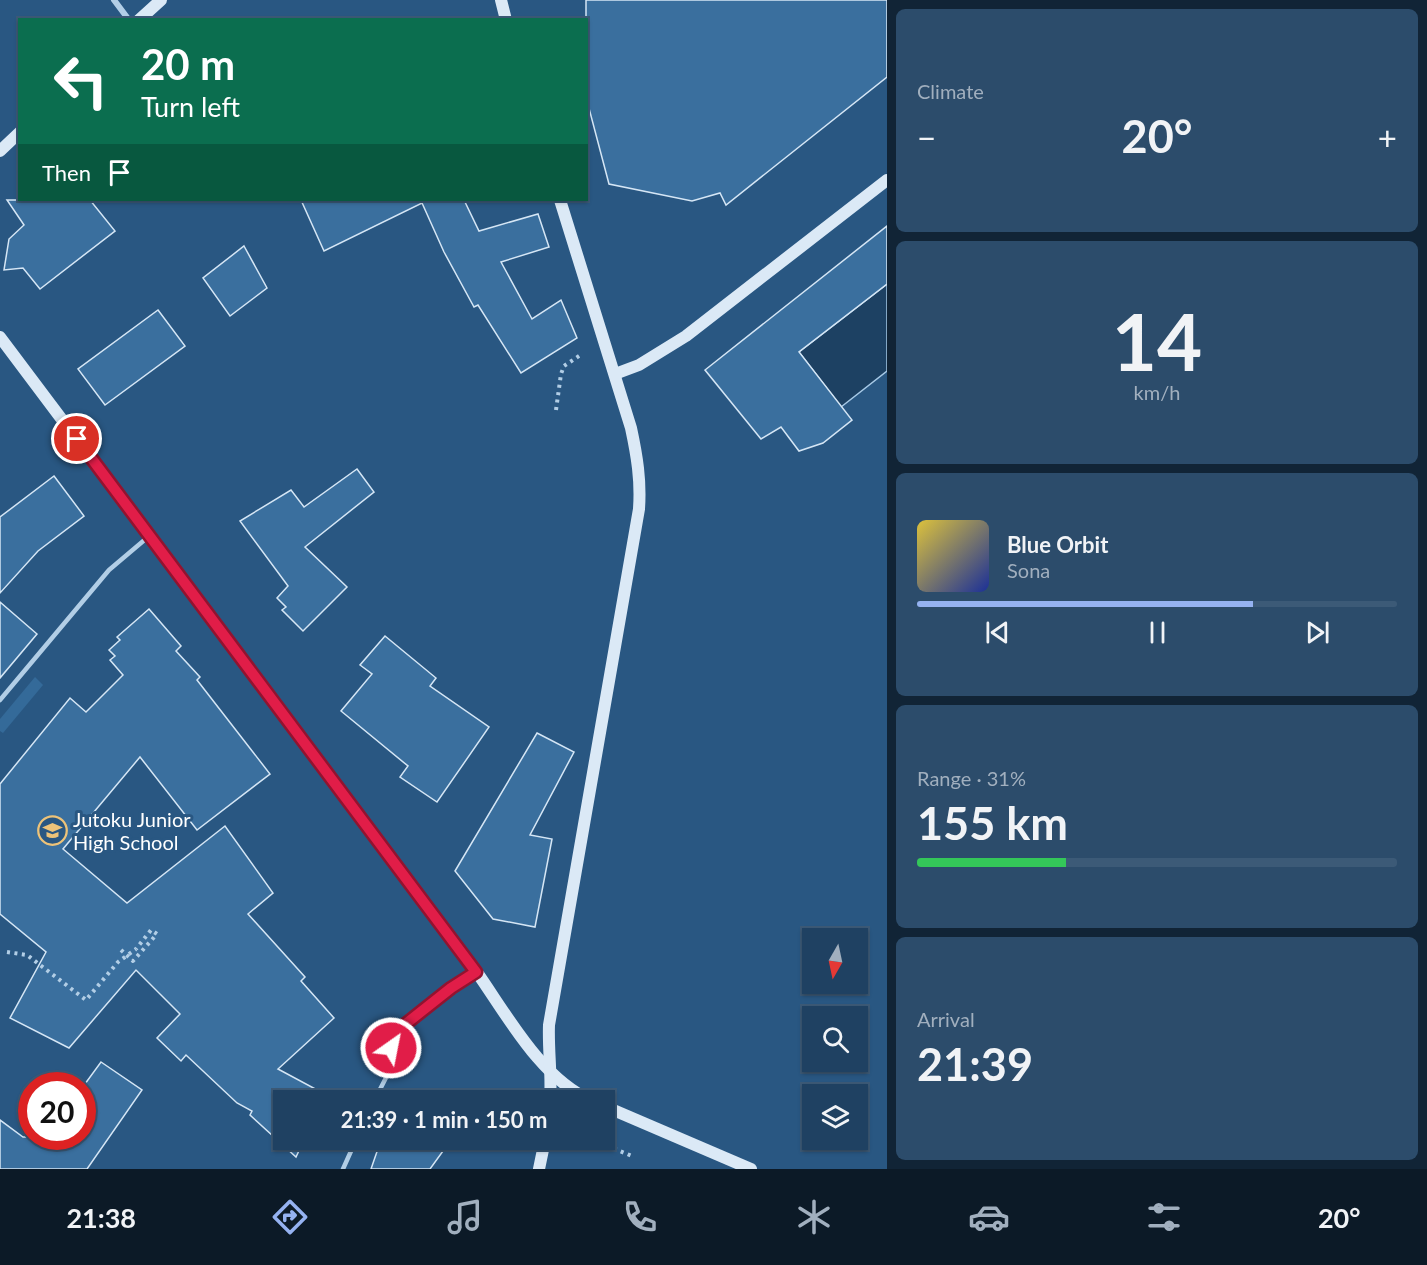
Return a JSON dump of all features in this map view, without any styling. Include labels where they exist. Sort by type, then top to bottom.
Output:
[{"type":"street","points":[[114,0],[128,18]]},
{"type":"street","points":[[141,18],[161,0]]},
{"type":"street","points":[[501,0],[506,18]]},
{"type":"street","points":[[0,151],[18,134]]},
{"type":"street","points":[[615,375],[639,365],[686,336],[887,180]]},
{"type":"street","points":[[551,1090],[549,1025],[639,509],[641,484],[639,464],[615,375],[602,340],[560,201]]},
{"type":"street","points":[[0,337],[552,1074],[573,1090]]},
{"type":"street","points":[[615,1111],[751,1169]]},
{"type":"street","points":[[539,1169],[543,1150]]},
{"type":"lane","points":[[0,700],[109,570],[150,535]]},
{"type":"lane","points":[[380,1090],[391,1068],[392,1037],[451,988],[476,972]]},
{"type":"lane","points":[[343,1169],[352,1150]]},
{"type":"path","points":[[556,410],[564,366],[582,353]]},
{"type":"path","points":[[7,952],[27,955],[86,1000],[118,962],[136,949],[151,930],[157,934],[133,961],[122,950]]},
{"type":"path","points":[[615,1149],[632,1156]]},
{"type":"shaded area","points":[[887,284],[887,371],[841,407],[799,352]]},
{"type":"shaded area","points":[[35,677],[43,685],[3,733],[0,731],[0,719]]},
{"type":"building","points":[[586,0],[887,0],[887,77],[726,205],[720,193],[692,201],[609,184],[588,105],[588,18],[586,18]]},
{"type":"building","points":[[7,200],[91,201],[115,231],[40,289],[23,268],[4,270],[9,239],[24,225]]},
{"type":"building","points":[[301,201],[464,201],[479,231],[538,214],[549,247],[501,262],[532,319],[561,300],[577,338],[521,373],[478,305],[474,307],[444,252],[422,203],[324,251]]},
{"type":"building","points":[[887,226],[887,284],[799,352],[852,420],[823,443],[799,451],[781,427],[761,439],[705,370]]},
{"type":"building","points":[[244,246],[267,288],[230,316],[203,278]]},
{"type":"building","points":[[158,310],[185,346],[105,405],[78,369]]},
{"type":"building","points":[[357,469],[374,492],[305,547],[347,587],[303,631],[282,610],[286,607],[277,598],[288,586],[240,521],[291,490],[304,507]]},
{"type":"building","points":[[54,476],[84,516],[38,551],[0,593],[0,517]]},
{"type":"building","points":[[0,602],[37,634],[0,678]]},
{"type":"building","points":[[149,609],[181,646],[176,651],[200,677],[197,680],[270,774],[197,830],[140,757],[63,849],[127,903],[225,826],[273,893],[248,914],[305,977],[301,981],[334,1018],[278,1069],[317,1090],[273,1090],[273,1136],[250,1115],[252,1111],[237,1103],[186,1055],[181,1061],[157,1038],[180,1014],[136,970],[69,1048],[10,1018],[46,952],[0,914],[0,784],[70,698],[86,712],[123,675],[110,660],[115,656],[109,650],[120,640],[117,637]]},
{"type":"building","points":[[385,636],[436,678],[430,686],[489,727],[437,802],[400,777],[408,766],[341,711],[372,674],[360,665]]},
{"type":"building","points":[[537,733],[574,752],[530,835],[552,839],[535,927],[493,919],[455,871]]},
{"type":"building","points":[[101,1062],[142,1090],[87,1169],[0,1169],[0,1120],[18,1133],[18,1150],[96,1150],[96,1072],[94,1072]]},
{"type":"building","points":[[288,1150],[299,1150],[296,1157]]},
{"type":"building","points":[[378,1150],[444,1150],[430,1169],[371,1169]]},
{"type":"place","name":"Jutoku Junior High School","points":[[52,830]]},
{"type":"route","points":[[77,439],[476,972],[451,988],[398,1030],[392,1037],[391,1048]]}]
